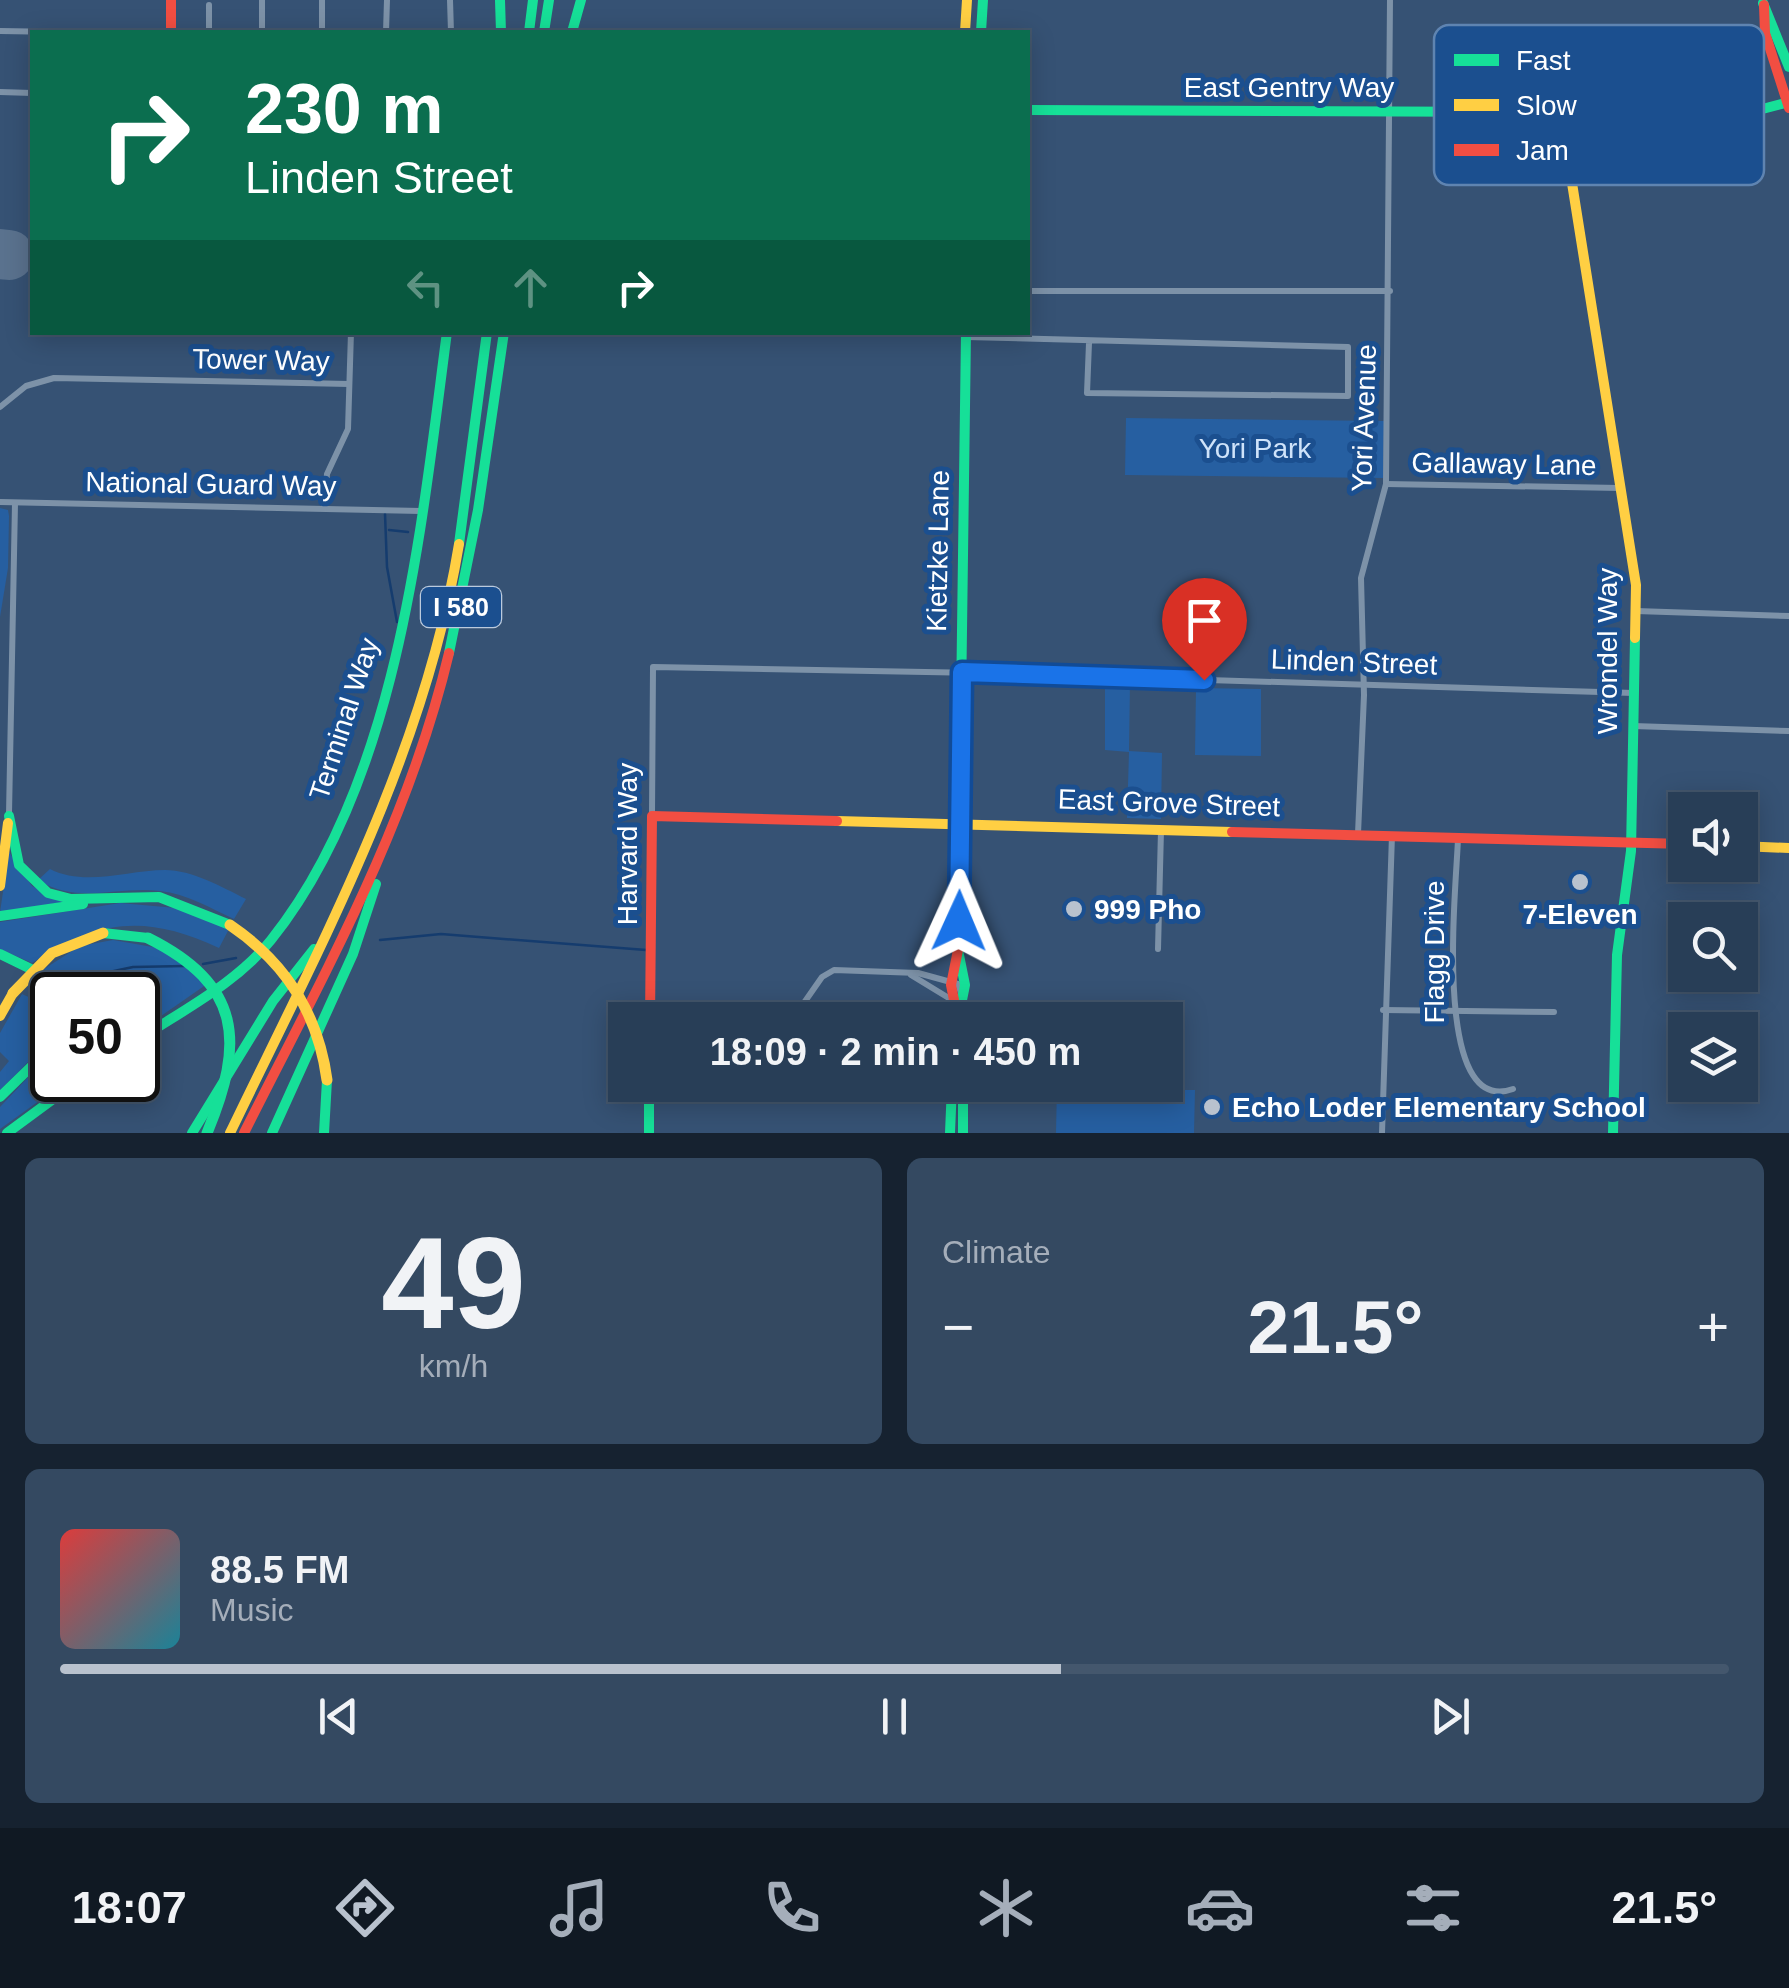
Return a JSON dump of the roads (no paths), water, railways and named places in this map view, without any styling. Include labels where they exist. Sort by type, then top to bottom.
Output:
[{"type":"main road","points":[[171,0],[171,30]]},
{"type":"main road","points":[[500,0],[501,30]]},
{"type":"main road","points":[[529,30],[533,0]]},
{"type":"main road","points":[[544,30],[549,0]]},
{"type":"main road","points":[[573,30],[581,0]]},
{"type":"main road","points":[[966,30],[967,0]]},
{"type":"main road","points":[[981,30],[983,0]]},
{"type":"main road","points":[[1763,3],[1789,67]]},
{"type":"main road","points":[[1763,3],[1765,34],[1788,104]]},
{"type":"main road","name":"East Gentry Way","points":[[1030,110],[1434,113]]},
{"type":"main road","name":"Wrondel Way","points":[[1573,185],[1636,574],[1631,842],[1617,954],[1614,1133]]},
{"type":"main road","name":"Terminal Way","points":[[160,1026],[208,995],[257,955],[281,927],[313,874],[351,788],[385,684],[417,548],[447,335]]},
{"type":"main road","name":"I 580","points":[[230,1133],[377,822],[430,674],[457,543],[487,335]]},
{"type":"main road","name":"I 580","points":[[244,1133],[385,851],[422,752],[458,619],[504,335]]},
{"type":"main road","name":"Kietzke Lane","points":[[958,1001],[953,960],[958,950],[961,822],[966,335]]},
{"type":"main road","points":[[0,886],[9,816]]},
{"type":"main road","points":[[9,816],[16,858],[41,888],[71,898],[136,896],[179,902],[230,925],[274,959],[294,983],[314,1022],[328,1080],[324,1133]]},
{"type":"main road","name":"East Grove Street","points":[[652,816],[1668,843]]},
{"type":"main road","name":"Harvard Way","points":[[650,1002],[652,816]]},
{"type":"main road","points":[[1758,847],[1789,848]]},
{"type":"main road","points":[[272,1133],[353,954],[385,851]]},
{"type":"main road","points":[[0,916],[136,896]]},
{"type":"main road","points":[[0,1016],[13,992],[44,956],[73,940],[104,933],[148,938],[178,951],[202,972],[229,1018],[234,1044],[230,1078],[206,1133]]},
{"type":"main road","points":[[192,1133],[297,966],[320,943]]},
{"type":"main road","name":"Kietzke Lane","points":[[958,950],[964,962],[958,1001]]},
{"type":"main road","points":[[0,954],[34,972]]},
{"type":"main road","points":[[0,1097],[30,1068]]},
{"type":"main road","points":[[7,1133],[49,1102]]},
{"type":"main road","points":[[649,1102],[649,1133]]},
{"type":"main road","points":[[951,1102],[951,1133]]},
{"type":"main road","points":[[963,1102],[963,1133]]},
{"type":"street","points":[[262,0],[262,30]]},
{"type":"street","points":[[322,0],[322,30]]},
{"type":"street","points":[[386,30],[387,0]]},
{"type":"street","points":[[450,0],[451,30]]},
{"type":"street","name":"Yori Avenue","points":[[1358,834],[1363,685],[1360,578],[1386,484],[1390,0]]},
{"type":"street","points":[[209,4],[209,30]]},
{"type":"street","points":[[0,31],[30,31]]},
{"type":"street","points":[[0,92],[30,93]]},
{"type":"street","points":[[1030,291],[1390,291]]},
{"type":"street","points":[[324,508],[327,474],[348,429],[351,335]]},
{"type":"street","points":[[966,335],[1348,348],[1348,396],[1087,393],[1089,342]]},
{"type":"street","name":"Tower Way","points":[[0,407],[26,386],[54,378],[349,384]]},
{"type":"street","name":"Gallaway Lane","points":[[1386,484],[1622,488]]},
{"type":"street","name":"National Guard Way","points":[[0,502],[421,511]]},
{"type":"street","points":[[9,816],[15,502]]},
{"type":"street","points":[[1636,611],[1789,616]]},
{"type":"street","name":"Linden Street","points":[[653,668],[962,672],[1634,694]]},
{"type":"street","name":"Harvard Way","points":[[652,816],[653,668]]},
{"type":"street","points":[[1633,726],[1789,730]]},
{"type":"street","points":[[1158,949],[1161,827]]},
{"type":"street","points":[[1382,1133],[1383,1010],[1390,945],[1392,835]]},
{"type":"street","name":"Flagg Drive","points":[[1458,837],[1457,1040],[1471,1076],[1490,1091],[1513,1089]]},
{"type":"street","points":[[805,1002],[822,977],[834,970],[953,980]]},
{"type":"street","points":[[911,975],[958,1001]]},
{"type":"street","points":[[1383,1010],[1554,1012]]},
{"type":"waterway","points":[[385,514],[387,567],[397,622]]},
{"type":"waterway","points":[[389,530],[408,532]]},
{"type":"waterway","points":[[380,940],[441,934],[646,950]]},
{"type":"waterway","points":[[203,964],[236,958]]},
{"type":"waterway","points":[[109,972],[133,967],[185,966]]},
{"type":"place","name":"7-Eleven","points":[[1580,882]]},
{"type":"place","name":"999 Pho","points":[[1074,909]]},
{"type":"place","name":"Echo Loder Elementary School","points":[[1212,1107]]},
{"type":"park label","name":"Yori Park","points":[[1255,448]]}]
